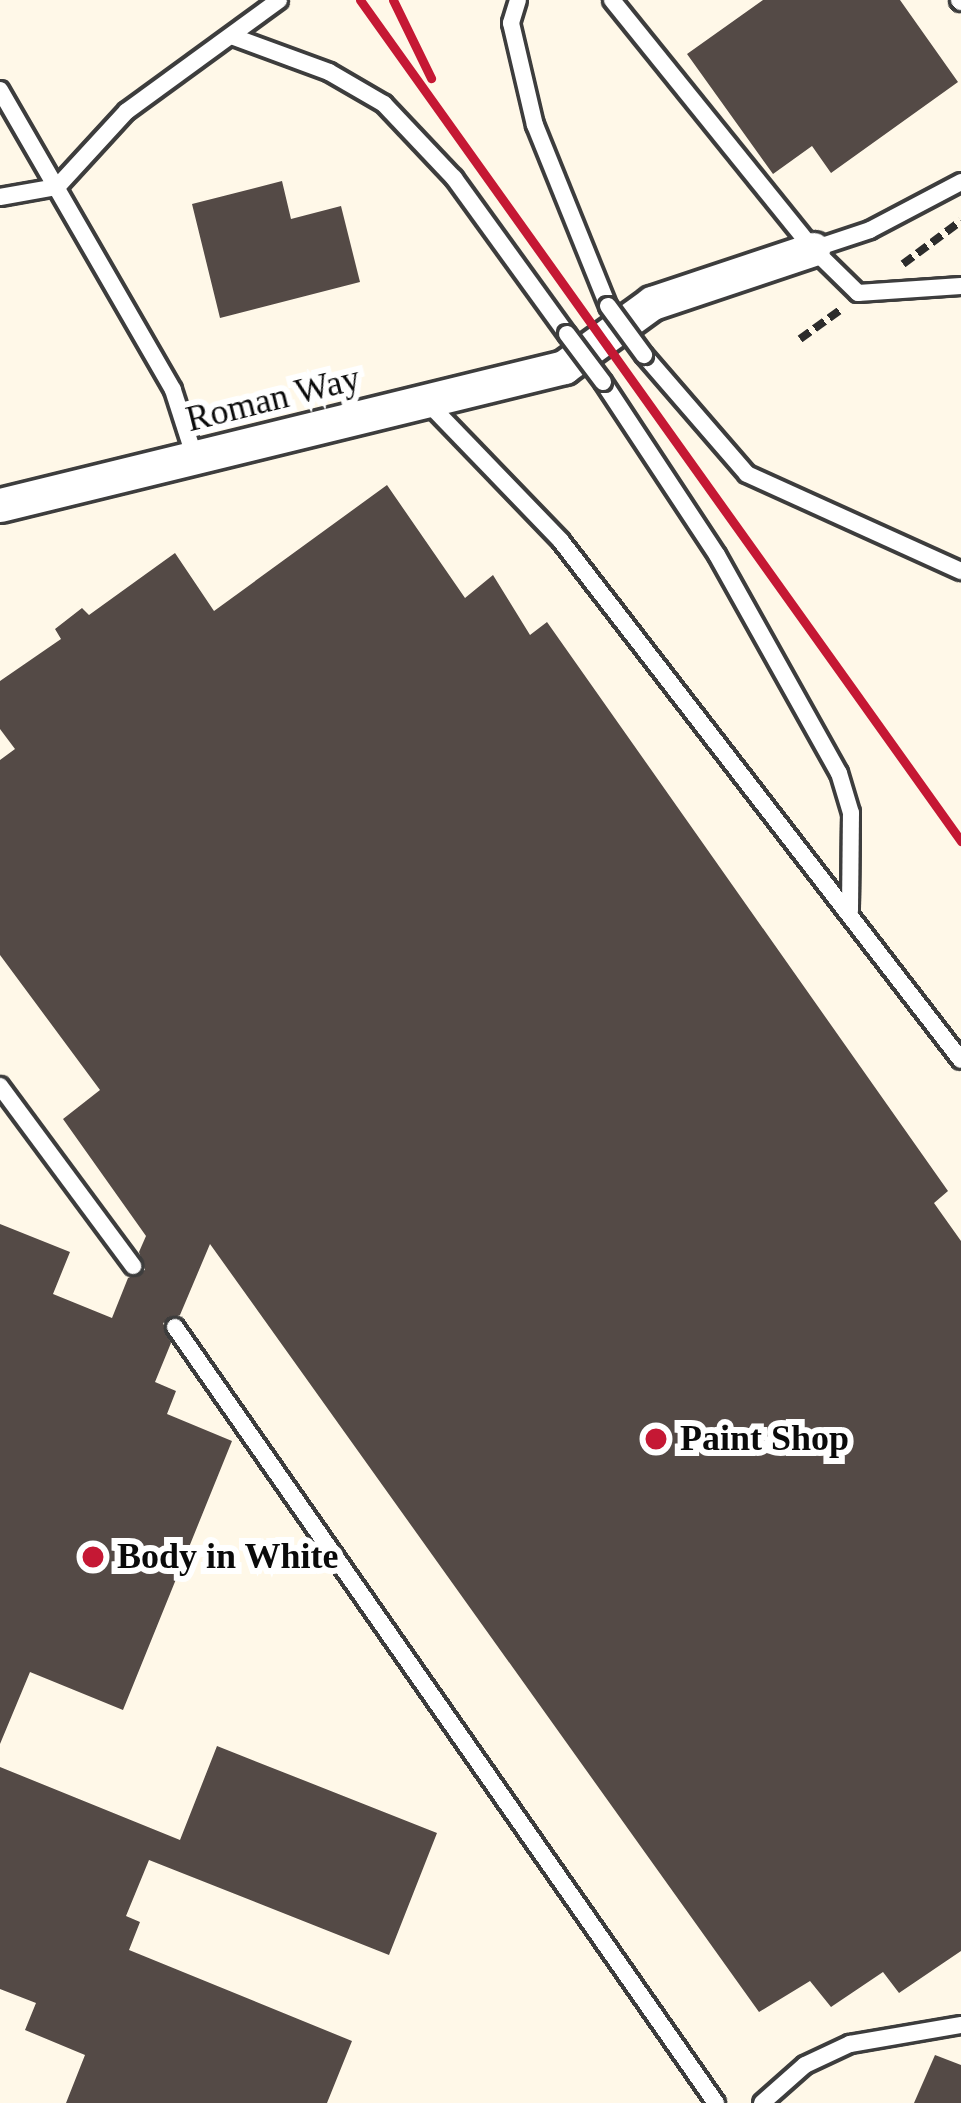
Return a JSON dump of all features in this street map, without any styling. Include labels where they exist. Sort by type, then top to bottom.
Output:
[{"type":"street","points":[[565,351],[652,303],[813,249]]},
{"type":"street","name":"Roman Way","points":[[0,506],[426,401],[565,351]]},
{"type":"lane","points":[[0,197],[57,187],[127,111],[279,0]]},
{"type":"lane","points":[[518,0],[512,23],[535,125],[608,306],[644,355],[747,474],[961,571]]},
{"type":"lane","points":[[612,0],[813,249],[858,292],[961,286]]},
{"type":"lane","points":[[234,37],[328,72],[384,104],[454,178],[565,351],[603,382],[717,555],[839,773],[851,813],[850,912]]},
{"type":"lane","points":[[0,90],[173,390],[195,458]]},
{"type":"lane","points":[[813,249],[870,230],[961,182]]},
{"type":"lane","points":[[426,401],[561,541],[961,1060]]},
{"type":"lane","points":[[0,1086],[133,1266]]},
{"type":"lane","points":[[175,1327],[716,2103]]},
{"type":"lane","points":[[762,2103],[805,2065],[850,2044],[961,2025]]},
{"type":"building","points":[[763,0],[900,0],[958,82],[831,173],[812,146],[773,174],[687,54]]},
{"type":"building","points":[[282,181],[291,219],[341,206],[360,282],[220,318],[192,204]]},
{"type":"building","name":"Paint Shop","points":[[387,485],[465,598],[493,575],[530,635],[547,622],[948,1191],[934,1203],[961,1241],[961,1951],[899,1993],[883,1972],[831,2007],[810,1981],[759,2012],[210,1244],[180,1315],[163,1323],[171,1343],[155,1382],[176,1391],[167,1414],[232,1441],[123,1710],[30,1672],[0,1744],[0,1224],[70,1252],[53,1294],[112,1318],[128,1278],[145,1270],[139,1252],[146,1236],[63,1119],[100,1090],[0,955],[0,760],[15,749],[0,729],[0,681],[61,639],[55,629],[82,608],[89,615],[175,553],[214,611]]},
{"type":"building","points":[[217,1746],[437,1833],[389,1955],[149,1860],[126,1916],[140,1922],[129,1950],[352,2041],[327,2103],[66,2103],[85,2055],[25,2030],[36,2003],[0,1989],[0,1767],[180,1840]]},
{"type":"building","points":[[935,2055],[961,2065],[961,2103],[914,2103]]},
{"type":"railway","points":[[360,0],[961,841]]},
{"type":"railway","points":[[393,0],[431,78]]},
{"type":"place","name":"Paint Shop","points":[[656,1439]]},
{"type":"place","name":"Body in White","points":[[93,1557]]}]
